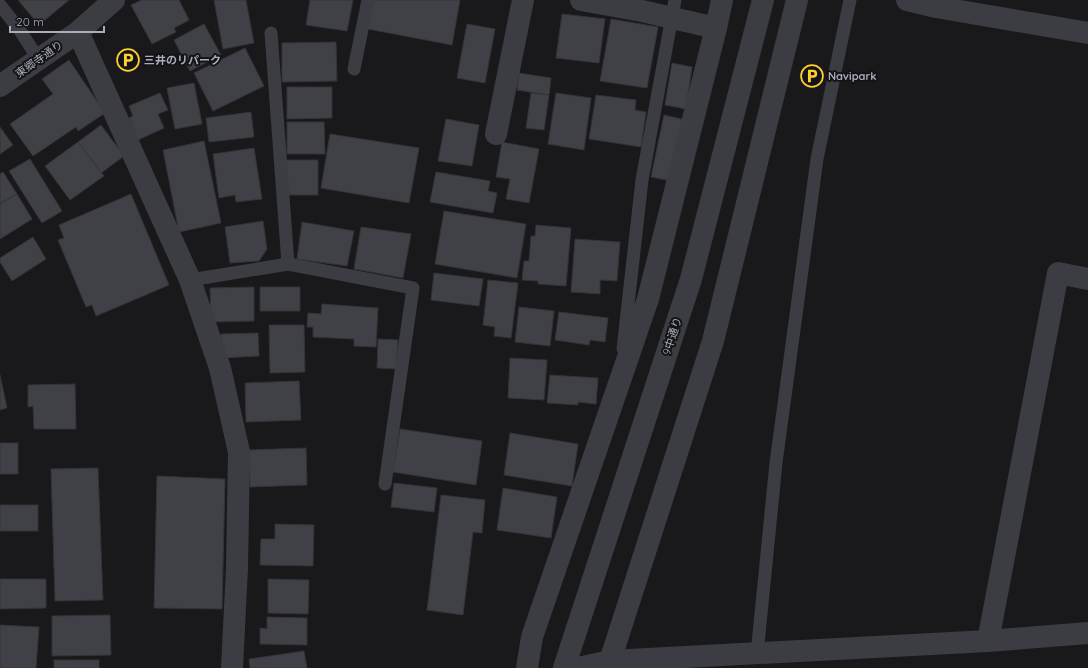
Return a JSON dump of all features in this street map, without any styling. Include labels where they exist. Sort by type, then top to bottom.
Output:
[{"type":"street","name":"東郷寺通り","points":[[0,86],[40,60],[78,32],[114,0]]},
{"type":"street","points":[[496,134],[523,0]]},
{"type":"street","points":[[582,0],[673,9],[716,28]]},
{"type":"street","points":[[527,668],[532,637],[648,299],[722,0]]},
{"type":"street","name":"9中通り","points":[[564,668],[691,279],[763,0]]},
{"type":"street","points":[[610,661],[713,341],[797,0]]},
{"type":"street","points":[[907,0],[936,7],[1088,33]]},
{"type":"street","points":[[78,32],[190,280],[220,368],[239,452],[237,568],[232,668]]},
{"type":"street","points":[[988,641],[1058,273],[1088,279]]},
{"type":"street","points":[[578,668],[610,661],[988,641],[1088,633]]},
{"type":"lane","points":[[354,69],[368,0]]},
{"type":"lane","points":[[757,654],[776,464],[817,159],[850,0]]},
{"type":"lane","points":[[0,5],[19,29],[40,60]]},
{"type":"lane","points":[[620,380],[642,180],[673,9]]},
{"type":"lane","points":[[271,33],[288,264]]},
{"type":"lane","points":[[190,280],[288,264],[413,288],[385,484]]},
{"type":"building","points":[[18,0],[69,0],[39,25]]},
{"type":"building","points":[[142,0],[179,0],[189,20],[174,28],[176,32],[152,44],[131,5]]},
{"type":"building","points":[[214,0],[246,0],[254,43],[223,49]]},
{"type":"building","points":[[310,0],[353,0],[347,31],[306,25]]},
{"type":"building","points":[[373,0],[460,0],[452,45],[368,29]]},
{"type":"building","points":[[562,14],[605,19],[599,63],[556,58]]},
{"type":"building","points":[[611,19],[658,27],[647,88],[600,81]]},
{"type":"building","points":[[204,24],[221,55],[190,71],[174,40]]},
{"type":"building","points":[[467,24],[495,29],[485,83],[457,78]]},
{"type":"building","points":[[336,42],[337,81],[282,82],[282,43]]},
{"type":"building","points":[[245,48],[264,86],[213,111],[194,73]]},
{"type":"building","points":[[69,60],[105,113],[78,131],[76,127],[33,156],[10,124],[53,94],[42,79]]},
{"type":"building","points":[[672,63],[692,67],[686,109],[665,105]]},
{"type":"building","points":[[519,73],[551,78],[549,95],[517,90]]},
{"type":"building","points":[[194,83],[202,124],[175,129],[167,88]]},
{"type":"building","points":[[287,87],[332,87],[332,118],[287,119]]},
{"type":"building","points":[[160,93],[168,110],[158,114],[164,128],[138,140],[129,118],[133,116],[129,106]]},
{"type":"building","points":[[531,93],[549,95],[544,130],[526,128]]},
{"type":"building","points":[[556,93],[591,98],[584,150],[548,144]]},
{"type":"building","points":[[596,95],[636,100],[635,110],[646,112],[641,147],[589,139]]},
{"type":"building","points":[[251,112],[254,137],[209,142],[206,118]]},
{"type":"building","points":[[664,115],[685,120],[672,181],[651,177]]},
{"type":"building","points":[[446,119],[479,125],[472,166],[438,161]]},
{"type":"building","points":[[287,122],[324,122],[325,154],[287,154]]},
{"type":"building","points":[[101,125],[124,156],[101,173],[78,142]]},
{"type":"building","points":[[0,127],[13,145],[0,154]]},
{"type":"building","points":[[330,134],[419,148],[409,203],[321,188]]},
{"type":"building","points":[[204,141],[221,223],[179,232],[163,150]]},
{"type":"building","points":[[78,142],[104,176],[70,200],[45,166]]},
{"type":"building","points":[[502,142],[539,149],[529,203],[506,199],[510,179],[496,177]]},
{"type":"building","points":[[254,148],[262,199],[236,202],[235,195],[219,198],[213,154]]},
{"type":"building","points":[[30,159],[62,211],[42,223],[9,171]]},
{"type":"building","points":[[286,160],[318,160],[318,195],[286,195]]},
{"type":"building","points":[[3,172],[17,194],[0,204],[0,174]]},
{"type":"building","points":[[436,172],[490,181],[488,191],[497,193],[493,213],[430,202]]},
{"type":"building","points":[[17,194],[32,219],[0,239],[0,204]]},
{"type":"building","points":[[131,194],[169,285],[96,316],[92,305],[86,307],[58,240],[64,238],[59,225]]},
{"type":"building","points":[[444,211],[526,224],[517,278],[435,264]]},
{"type":"building","points":[[263,221],[267,249],[259,261],[230,263],[225,227]]},
{"type":"building","points":[[302,222],[354,231],[347,266],[297,259]]},
{"type":"building","points":[[536,225],[571,228],[566,286],[538,284],[538,281],[522,280],[524,261],[529,261],[531,236],[535,236]]},
{"type":"building","points":[[361,227],[411,234],[403,278],[354,269]]},
{"type":"building","points":[[33,237],[46,259],[12,281],[0,262],[0,258]]},
{"type":"building","points":[[575,239],[620,242],[617,281],[600,280],[600,294],[571,292]]},
{"type":"building","points":[[434,273],[483,279],[479,306],[431,300]]},
{"type":"building","points":[[488,280],[518,283],[511,338],[494,336],[495,327],[483,325]]},
{"type":"building","points":[[254,287],[254,321],[211,322],[210,288]]},
{"type":"building","points":[[260,287],[300,287],[300,311],[260,311]]},
{"type":"building","points":[[322,304],[378,308],[376,347],[354,346],[354,339],[313,337],[313,327],[307,327],[308,313],[321,314]]},
{"type":"building","points":[[519,307],[554,311],[550,346],[515,342]]},
{"type":"building","points":[[559,312],[608,318],[605,342],[590,340],[589,345],[555,340]]},
{"type":"building","points":[[269,325],[304,325],[305,372],[270,373]]},
{"type":"building","points":[[258,333],[259,356],[221,358],[221,334]]},
{"type":"building","points":[[378,339],[398,340],[396,369],[377,368]]},
{"type":"building","points":[[510,358],[547,360],[544,400],[508,398]]},
{"type":"building","points":[[0,375],[7,408],[0,410]]},
{"type":"building","points":[[550,375],[598,378],[596,404],[578,402],[578,405],[547,403]]},
{"type":"building","points":[[299,381],[301,420],[246,422],[245,383]]},
{"type":"building","points":[[75,384],[76,429],[34,429],[33,406],[28,407],[28,385]]},
{"type":"building","points":[[400,429],[482,441],[476,485],[393,472]]},
{"type":"building","points":[[510,433],[578,444],[572,486],[504,475]]},
{"type":"building","points":[[0,443],[18,443],[18,474],[0,474]]},
{"type":"building","points":[[306,448],[307,485],[250,487],[249,450]]},
{"type":"building","points":[[98,468],[103,600],[55,601],[51,469]]},
{"type":"building","points":[[157,476],[225,479],[222,609],[154,608]]},
{"type":"building","points":[[394,483],[437,488],[434,512],[391,507]]},
{"type":"building","points":[[503,488],[557,497],[551,538],[497,530]]},
{"type":"building","points":[[441,495],[485,500],[482,533],[473,532],[463,615],[427,610]]},
{"type":"building","points":[[0,505],[38,505],[38,531],[0,531]]},
{"type":"building","points":[[275,524],[314,525],[313,566],[260,565],[261,539],[275,539]]},
{"type":"building","points":[[0,579],[46,579],[46,608],[0,609]]},
{"type":"building","points":[[268,579],[309,580],[308,614],[268,613]]},
{"type":"building","points":[[110,615],[111,655],[52,656],[52,616]]},
{"type":"building","points":[[267,617],[307,618],[307,645],[260,644],[260,628],[267,629]]},
{"type":"building","points":[[0,625],[39,627],[36,668],[0,668]]},
{"type":"building","points":[[304,651],[307,668],[250,668],[249,659]]},
{"type":"building","points":[[54,660],[99,660],[99,668],[54,668]]},
{"type":"place","name":"三井のリパーク","points":[[128,60]]},
{"type":"place","name":"Navipark","points":[[812,76]]}]
